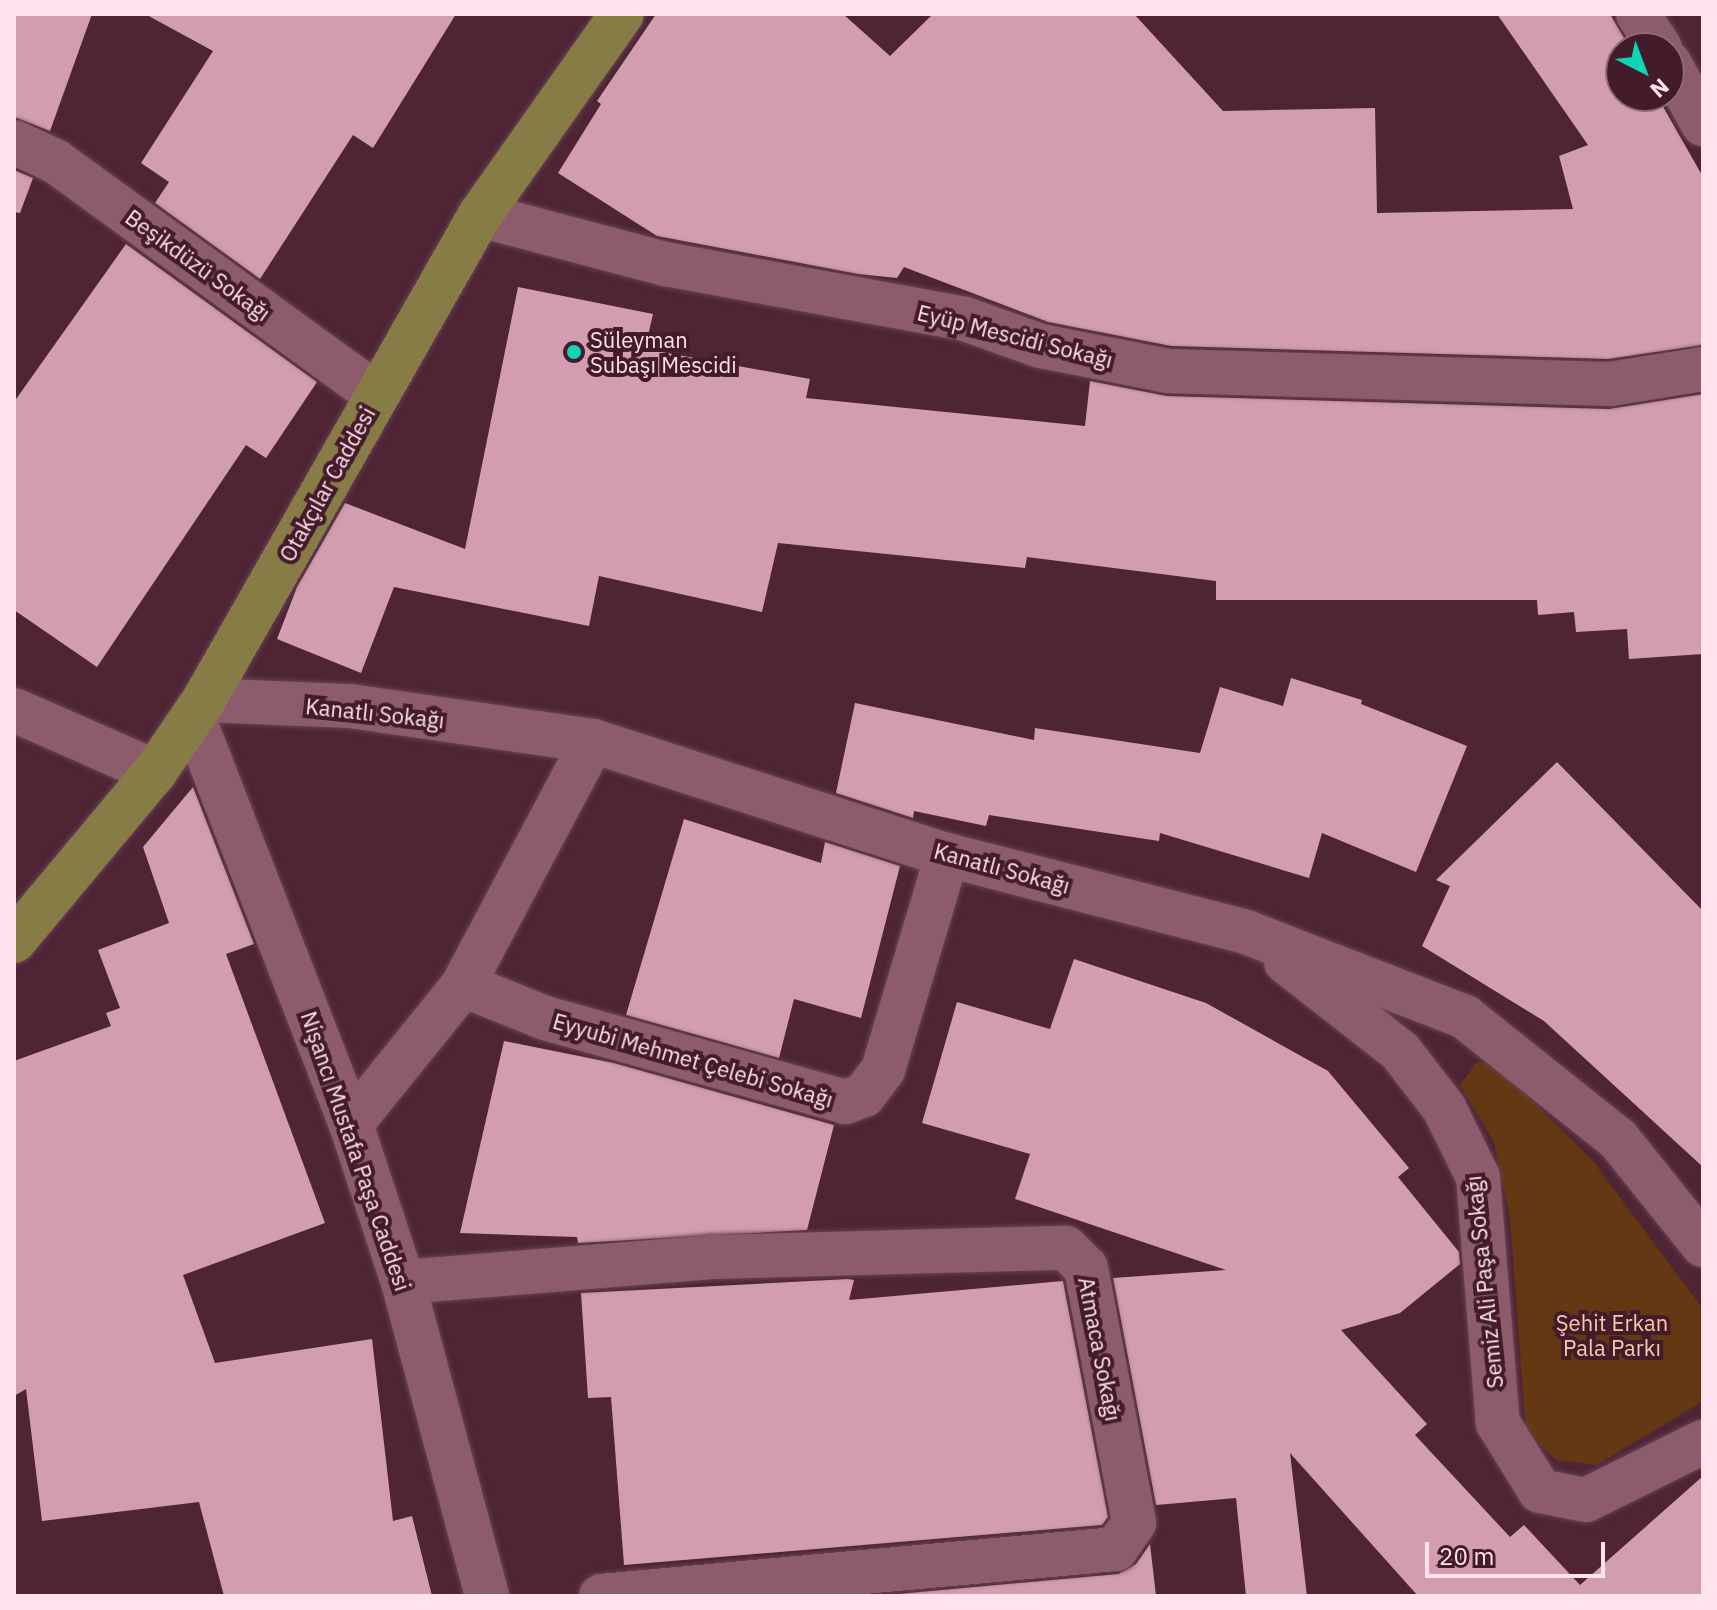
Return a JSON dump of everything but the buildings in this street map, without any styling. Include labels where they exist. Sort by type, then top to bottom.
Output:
[{"type":"main road","name":"Otakçılar Caddesi","points":[[14,941],[155,772],[199,709],[480,215],[622,14]]},
{"type":"street","points":[[1638,14],[1650,32]]},
{"type":"street","points":[[1685,92],[1703,124]]},
{"type":"street","name":"Beşikdüzü Sokağı","points":[[14,142],[55,161],[377,395]]},
{"type":"street","name":"Eyüp Mescidi Sokağı","points":[[480,215],[666,264],[965,319],[1041,346],[1168,371],[1610,384],[1703,369]]},
{"type":"street","name":"Kanatlı Sokağı","points":[[199,709],[350,706],[593,741],[947,855],[1246,932],[1465,1017],[1618,1139],[1703,1245]]},
{"type":"street","name":"Nişancı Mustafa Paşa Caddesi","points":[[199,709],[351,1124],[403,1282],[487,1596]]},
{"type":"street","points":[[14,710],[155,772]]},
{"type":"street","points":[[351,1124],[463,985],[593,741]]},
{"type":"street","name":"Eyyubi Mehmet Çelebi Sokağı","points":[[463,985],[545,1018],[845,1102],[864,1095],[883,1070],[947,855]]},
{"type":"street","name":"Semiz Ali Paşa Sokağı","points":[[1246,932],[1400,1051],[1444,1108],[1478,1177],[1498,1423],[1540,1491],[1586,1500],[1703,1442]]},
{"type":"street","name":"Atmaca Sokağı","points":[[403,1282],[712,1257],[1066,1248],[1086,1268],[1134,1523],[1116,1549],[601,1596]]},
{"type":"green space","name":"Şehit Erkan Pala Parkı","points":[[1477,1062],[1494,1063],[1592,1160],[1703,1309],[1703,1401],[1597,1465],[1557,1460],[1526,1432],[1510,1217],[1494,1142],[1460,1085]]},
{"type":"place","name":"Süleyman Subaşı Mescidi","points":[[574,352]]}]
